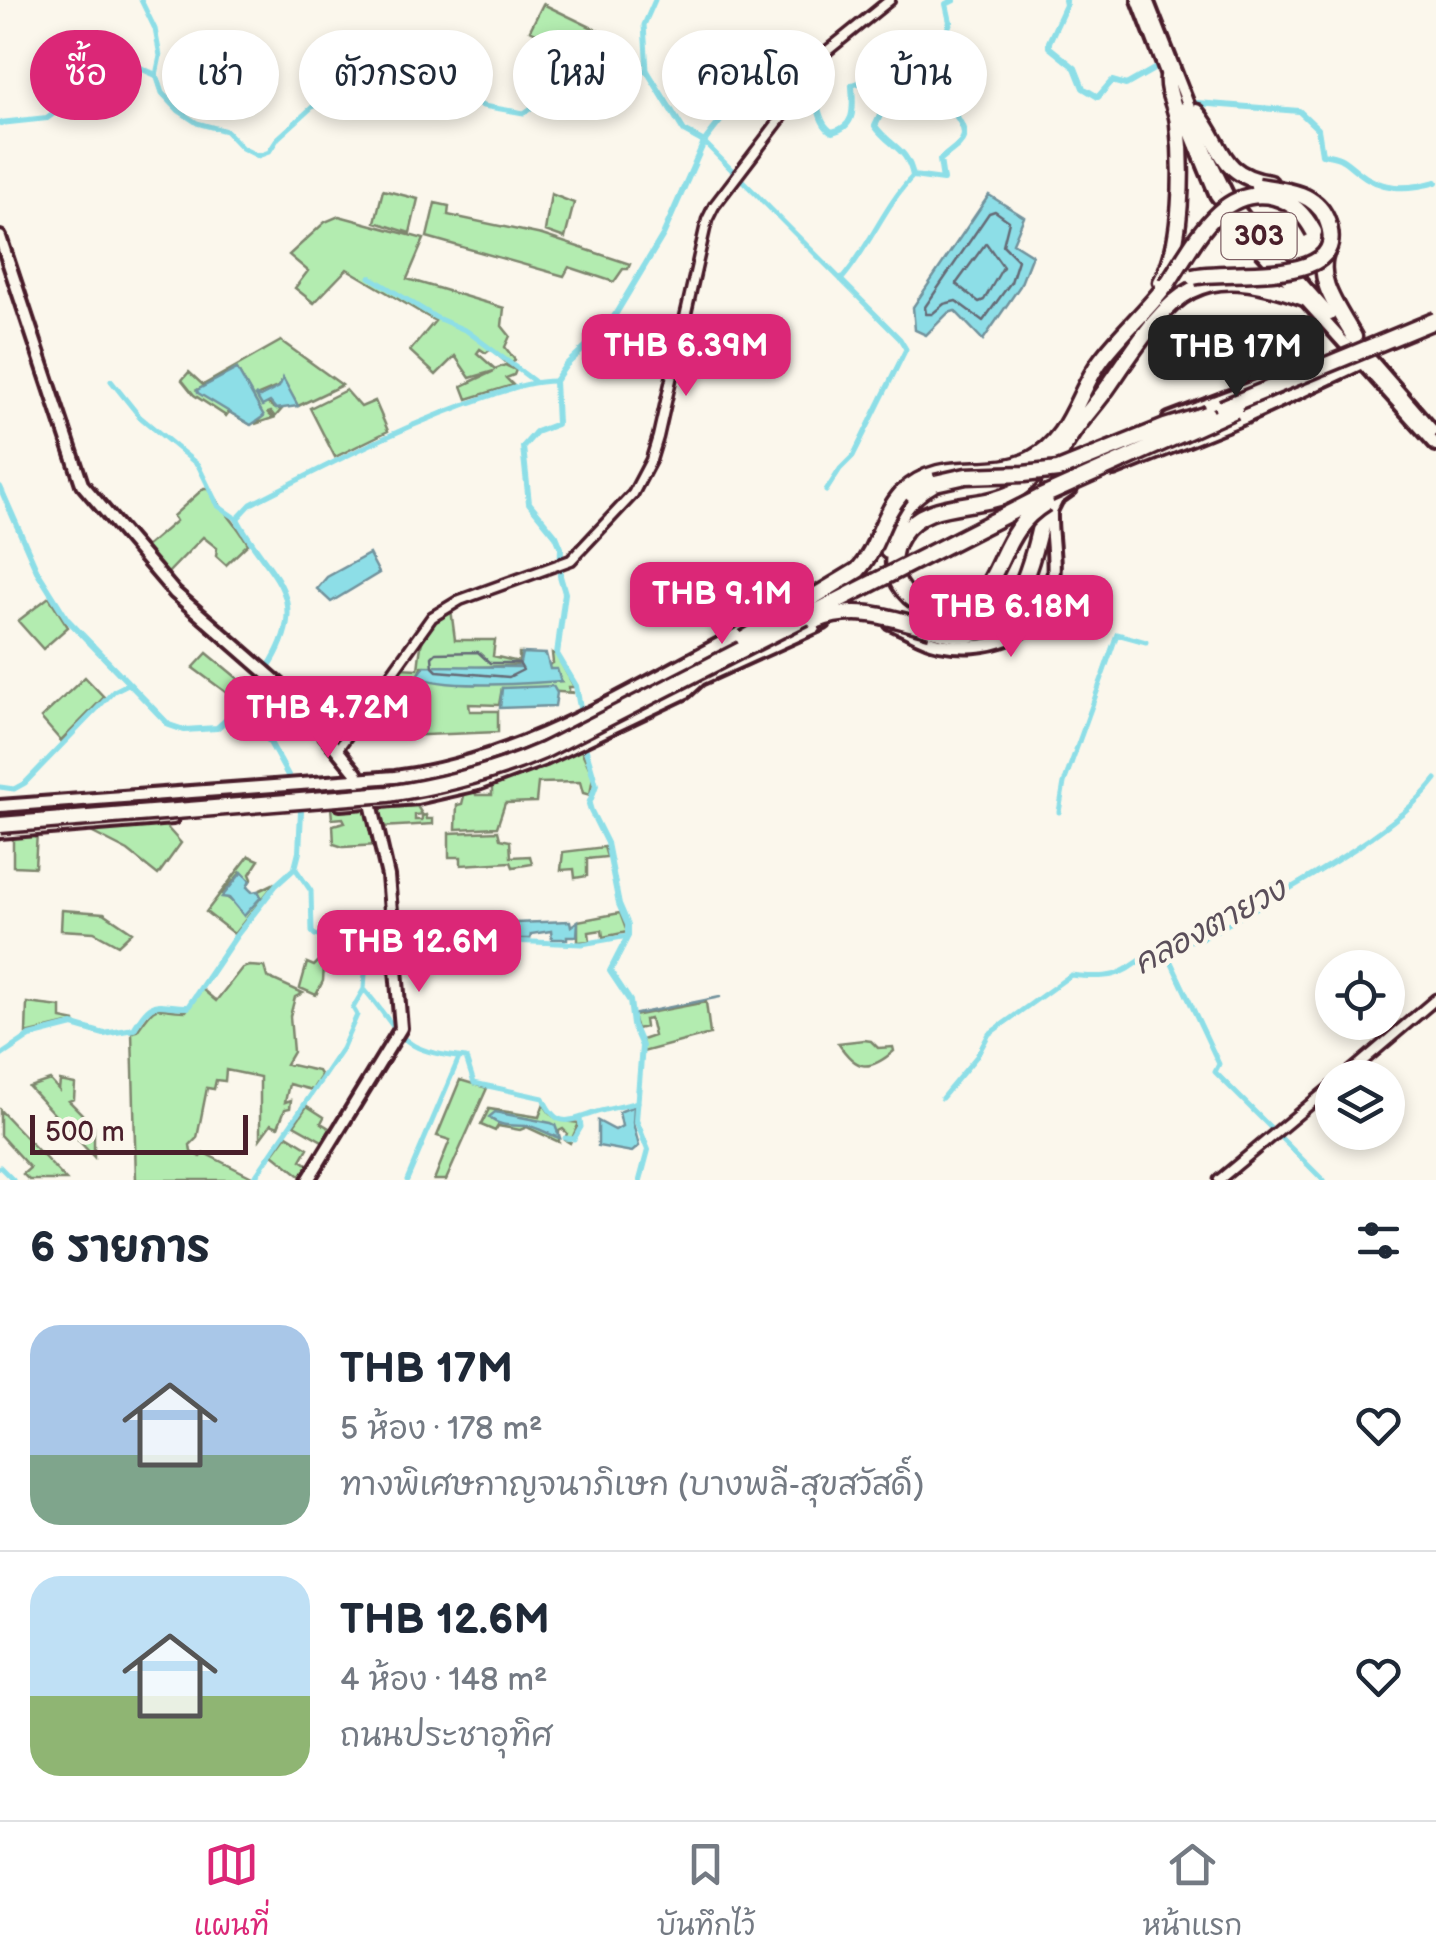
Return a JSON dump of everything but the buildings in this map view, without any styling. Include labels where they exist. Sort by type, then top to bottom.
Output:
[{"type":"highway","points":[[1140,316],[1170,267],[1177,242],[1179,126],[1168,78]]},
{"type":"highway","points":[[1128,356],[1136,336],[1162,299],[1194,277],[1220,272],[1288,272],[1309,265],[1324,253],[1329,235],[1320,208],[1302,195],[1258,186],[1236,177],[1220,163],[1192,107]]},
{"type":"highway","points":[[1192,107],[1223,159],[1236,172],[1253,180],[1303,191],[1324,205],[1333,229],[1324,259],[1326,281],[1358,350]]},
{"type":"highway","points":[[744,640],[858,570],[868,557],[890,507],[924,477],[945,469],[1016,465],[1034,458],[1062,431],[1099,362],[1125,336],[1216,214],[1244,197],[1270,196],[1286,201],[1302,213],[1314,232],[1326,300],[1358,350]]},
{"type":"highway","points":[[695,674],[838,613],[865,612],[964,635],[981,630],[1002,616],[1022,584],[1064,445],[1169,304],[1205,284],[1254,282],[1307,299]]},
{"type":"highway","points":[[0,825],[385,787],[459,774],[548,740],[744,640],[1086,475],[1436,323]]},
{"type":"highway","points":[[0,825],[425,789],[525,759],[695,674],[1056,482],[1212,412],[1436,323]]},
{"type":"highway","points":[[1125,336],[1111,375],[1025,485],[1006,495],[930,513],[901,536],[894,557],[895,569],[903,589],[918,605],[946,613],[976,601],[989,584],[1011,535],[1026,518],[1079,486],[1210,427],[1235,410]]},
{"type":"highway","points":[[981,630],[942,628],[918,616],[899,595],[889,572],[890,541],[898,516],[918,494],[935,483],[966,476],[1058,470],[1164,426],[1212,412]]},
{"type":"main road","name":"303","points":[[1138,0],[1216,195],[1244,232],[1436,434]]},
{"type":"main road","name":"303","points":[[1147,0],[1215,172],[1235,206],[1436,445]]},
{"type":"main road","points":[[0,237],[82,484],[174,593],[293,696],[360,780],[371,803],[388,876],[401,1010],[398,1034],[308,1180]]},
{"type":"main road","points":[[1110,470],[1100,458],[1107,448],[1164,421],[1358,350]]},
{"type":"main road","points":[[0,825],[371,803],[417,798],[478,784],[529,766],[686,692],[700,678],[826,622],[857,617],[894,624],[941,645],[993,644],[1022,632],[1045,608],[1052,592],[1050,515],[1054,502],[1110,470],[1234,422],[1358,350]]},
{"type":"main road","points":[[0,806],[428,772],[525,741],[766,620],[782,642]]},
{"type":"main road","points":[[676,667],[686,692]]},
{"type":"street","points":[[337,750],[436,613],[578,555],[633,494],[651,460],[708,220],[736,174],[834,43],[890,0]]},
{"type":"street","points":[[1364,1060],[1436,1000]]},
{"type":"street","points":[[1220,1180],[1315,1101]]},
{"type":"green space","points":[[543,4],[597,30],[530,30]]},
{"type":"green space","points":[[383,190],[418,199],[410,233],[375,222]]},
{"type":"green space","points":[[551,194],[574,203],[565,238],[545,231]]},
{"type":"green space","points":[[435,203],[449,206],[448,215],[542,235],[630,264],[614,282],[569,267],[564,276],[427,237]]},
{"type":"green space","points":[[339,216],[424,239],[407,279],[504,308],[502,326],[510,336],[505,347],[515,360],[510,366],[491,349],[486,353],[480,349],[477,353],[495,369],[505,365],[516,370],[506,378],[513,385],[467,399],[462,386],[494,371],[470,378],[455,356],[436,375],[410,351],[435,321],[347,269],[314,303],[295,288],[308,271],[289,255],[325,222]]},
{"type":"green space","points":[[281,341],[342,385],[298,406],[283,380],[280,386],[256,396],[282,409],[275,417],[268,413],[273,418],[255,424],[263,416],[237,369],[197,390],[251,425],[229,412],[226,416],[194,395],[182,380],[189,372],[203,385]]},
{"type":"green space","points":[[346,390],[361,407],[375,401],[388,431],[335,457],[310,408]]},
{"type":"green space","points":[[208,488],[248,544],[226,565],[216,556],[217,548],[203,537],[165,576],[142,550],[176,521],[173,516]]},
{"type":"green space","points":[[49,597],[68,627],[43,649],[18,621]]},
{"type":"green space","points":[[451,609],[455,640],[495,640],[493,656],[519,662],[522,653],[521,665],[422,666],[419,678],[474,684],[561,681],[547,666],[553,663],[552,653],[574,687],[569,687],[569,691],[574,693],[502,688],[499,705],[469,704],[470,711],[498,711],[498,732],[351,738],[369,712],[401,711],[400,702],[377,700],[399,668],[418,669],[428,627]]},
{"type":"green space","points":[[207,653],[247,686],[239,707],[235,708],[239,702],[193,668]]},
{"type":"green space","points":[[85,677],[104,697],[61,741],[41,718]]},
{"type":"green space","points":[[580,748],[593,776],[590,795],[583,793],[580,782],[538,783],[536,802],[505,803],[497,827],[456,829],[457,805],[462,804],[466,788],[474,786],[476,795],[492,795],[492,784],[499,784],[499,779]]},
{"type":"green space","points":[[370,805],[378,845],[334,844],[333,825],[345,822],[343,818],[332,819],[331,807]]},
{"type":"green space","points":[[417,806],[422,814],[415,815],[415,820],[426,815],[433,819],[433,824],[381,827],[376,809]]},
{"type":"green space","points":[[163,823],[181,843],[158,875],[128,851],[85,829]]},
{"type":"green space","points":[[498,831],[500,839],[510,841],[511,857],[530,856],[532,864],[461,865],[461,857],[449,857],[449,833]]},
{"type":"green space","points":[[37,832],[35,867],[13,866],[13,834]]},
{"type":"green space","points":[[604,847],[607,857],[587,859],[587,876],[575,878],[574,869],[561,870],[563,852]]},
{"type":"green space","points":[[249,856],[259,860],[250,874],[252,879],[241,872],[222,894],[246,911],[261,897],[258,891],[275,883],[234,934],[206,912]]},
{"type":"green space","points":[[62,910],[104,913],[132,932],[118,945],[94,932],[61,930]]},
{"type":"green space","points":[[620,913],[627,932],[603,937],[602,930],[589,932],[590,941],[578,942],[578,921]]},
{"type":"green space","points":[[325,945],[336,954],[331,966],[324,966],[323,981],[316,995],[300,988],[307,963],[314,966],[319,961]]},
{"type":"green space","points":[[264,967],[267,977],[303,993],[295,997],[290,1016],[293,1052],[286,1064],[318,1071],[321,1076],[312,1090],[289,1084],[285,1102],[291,1100],[290,1108],[285,1109],[278,1127],[271,1124],[260,1139],[260,1077],[226,1070],[225,1081],[216,1080],[214,1089],[207,1088],[191,1152],[200,1157],[204,1153],[252,1180],[136,1180],[132,1032],[154,1010],[186,1011],[202,989],[216,1001],[242,968]]},
{"type":"green space","points":[[706,1002],[710,1034],[643,1052],[642,1040],[654,1036],[650,1019],[644,1020],[645,1027],[637,1029],[633,1016]]},
{"type":"green space","points":[[27,1003],[61,1007],[61,1019],[76,1022],[26,1034]]},
{"type":"green space","points":[[864,1040],[878,1048],[893,1047],[894,1051],[877,1063],[863,1065],[851,1059],[838,1043]]},
{"type":"green space","points":[[50,1080],[59,1090],[60,1081],[75,1084],[74,1099],[69,1101],[94,1126],[94,1157],[29,1087]]},
{"type":"green space","points":[[460,1080],[487,1088],[446,1180],[434,1180],[450,1140],[437,1136]]},
{"type":"green space","points":[[544,1103],[554,1117],[579,1123],[570,1143],[565,1140],[567,1133],[563,1129],[559,1131],[559,1142],[527,1127],[520,1130],[498,1126],[495,1131],[481,1125],[489,1109],[539,1117]]},
{"type":"green space","points":[[307,1106],[324,1117],[321,1123],[334,1131],[326,1143],[294,1125]]},
{"type":"green space","points":[[0,1110],[66,1180],[29,1180],[23,1174],[30,1168],[0,1135]]},
{"type":"green space","points":[[287,1135],[308,1148],[301,1160],[312,1167],[304,1179],[273,1154]]},
{"type":"water","points":[[989,195],[1024,217],[1013,243],[1032,255],[1020,286],[983,340],[955,311],[926,335],[915,330],[913,307]]},
{"type":"water","points":[[237,369],[264,416],[251,425],[197,390]]},
{"type":"water","points":[[283,378],[298,406],[276,409],[270,402],[262,406],[255,394],[260,397],[279,387]]},
{"type":"water","points":[[369,554],[379,573],[331,602],[317,589],[327,577]]},
{"type":"water","points":[[522,653],[546,654],[550,669],[557,669],[561,681],[464,684],[418,675],[425,666],[519,667]]},
{"type":"water","points":[[553,686],[557,693],[555,706],[500,708],[502,688]]},
{"type":"water","points":[[221,795],[221,804],[0,828],[0,811]]},
{"type":"water","points":[[242,872],[250,881],[247,887],[258,891],[261,897],[244,916],[229,898],[222,897]]},
{"type":"water","points":[[570,921],[571,926],[578,921],[577,936],[567,939],[552,939],[551,931],[531,934],[530,939],[517,939],[518,934],[513,933],[515,923]]},
{"type":"water","points":[[634,1106],[633,1123],[639,1146],[632,1152],[598,1146],[598,1121],[615,1130],[622,1126],[619,1112]]},
{"type":"water","points":[[495,1112],[551,1123],[560,1138],[532,1127],[498,1123],[489,1117]]},
{"type":"waterway","points":[[141,0],[155,29],[160,56],[156,75],[162,93],[197,123],[226,131],[242,148],[258,156],[269,152],[278,138],[330,91],[385,72],[431,77],[483,106],[524,113],[573,79],[631,68],[647,71],[644,25],[655,0]]},
{"type":"waterway","points":[[582,718],[576,686],[557,654],[565,593],[560,576],[561,548],[529,503],[523,447],[536,432],[557,424],[555,381],[566,365],[609,325],[663,235],[704,142],[721,120],[726,82],[737,49],[751,52],[763,69],[804,80],[813,92],[822,121],[832,132],[850,120],[852,85],[879,75],[888,79],[887,101],[875,126],[903,153],[913,176],[943,180],[940,160],[964,135],[954,113],[933,111],[927,74],[938,60],[952,53],[956,43],[945,37],[950,22],[946,4],[954,0]]},
{"type":"waterway","points":[[1065,0],[1049,47],[1075,68],[1083,88],[1098,97],[1112,81],[1126,85],[1154,69]]},
{"type":"waterway","points":[[0,123],[47,118],[70,101],[131,69],[138,67],[156,75]]},
{"type":"waterway","points":[[647,71],[684,131],[704,142]]},
{"type":"waterway","points":[[1197,103],[1299,111],[1318,129],[1322,154],[1341,159],[1366,178],[1395,187],[1436,182]]},
{"type":"waterway","points":[[704,142],[906,349],[853,456],[826,491]]},
{"type":"waterway","points":[[841,280],[913,176]]},
{"type":"waterway","points":[[370,277],[435,317],[467,331],[534,381]]},
{"type":"waterway","points":[[111,381],[140,417],[198,465],[218,506],[237,519],[251,504],[401,430],[510,389],[555,381]]},
{"type":"waterway","points":[[0,487],[37,571],[67,619],[169,725],[184,730],[217,728],[242,706]]},
{"type":"waterway","points":[[0,1056],[30,1036],[73,1025],[104,1034],[134,1029],[151,1007],[188,1007],[236,936],[276,885],[295,868],[301,811],[296,790],[266,735],[242,706],[283,637],[286,600],[237,519]]},
{"type":"waterway","points":[[1103,674],[1117,634],[1146,642]]},
{"type":"waterway","points":[[1059,812],[1064,783],[1102,678]]},
{"type":"waterway","points":[[0,787],[14,789],[25,783],[114,691],[128,684]]},
{"type":"waterway","points":[[583,740],[596,785],[589,804],[607,843],[619,904],[628,925],[628,936],[610,971],[630,1001],[633,1025],[642,1046],[636,1120],[648,1150],[640,1180]]},
{"type":"waterway","name":"คลองตายวง","points":[[942,1098],[977,1056],[989,1034],[1071,975],[1117,974],[1170,943],[1196,940],[1214,932],[1352,851],[1400,816],[1436,779]]},
{"type":"waterway","points":[[253,1180],[342,1049],[357,1015],[353,1008],[364,989],[367,944],[312,932],[311,891],[295,868]]},
{"type":"waterway","points":[[368,949],[441,938],[582,944],[628,936]]},
{"type":"waterway","points":[[1164,947],[1219,1064],[1215,1072],[1323,1180]]},
{"type":"waterway","points":[[364,989],[414,1046],[466,1058],[474,1083],[543,1098],[559,1119],[571,1120],[638,1102]]},
{"type":"waterway","points":[[632,1015],[720,997]]},
{"type":"waterway","points":[[407,1180],[459,1058]]},
{"type":"waterway","points":[[565,1138],[574,1139],[581,1127],[580,1119]]},
{"type":"waterway","points":[[0,1167],[13,1180]]}]
